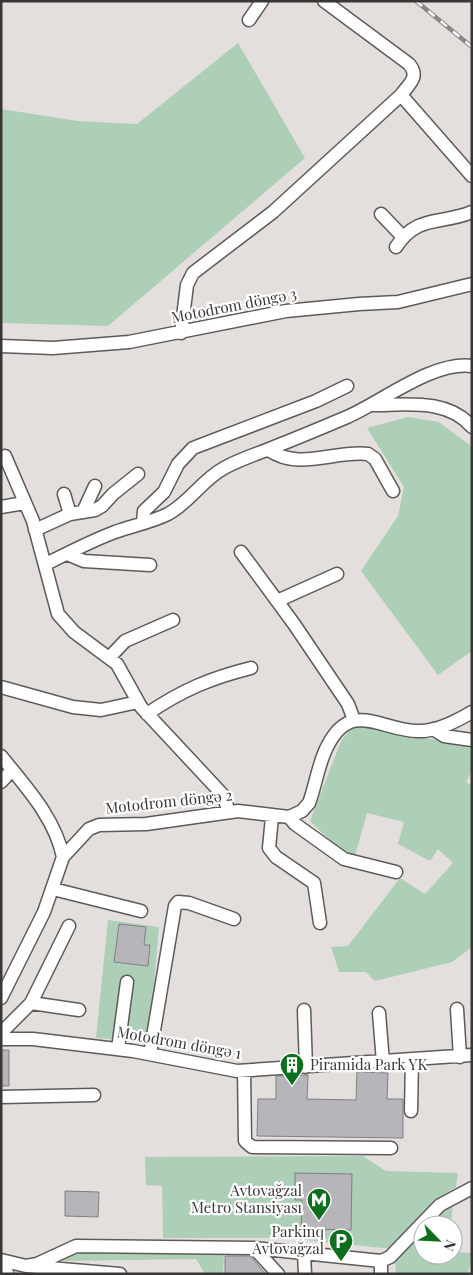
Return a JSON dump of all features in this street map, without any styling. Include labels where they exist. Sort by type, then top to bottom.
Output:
[{"type":"highway","points":[[1,1271],[4,1274]]},
{"type":"street","points":[[249,20],[262,1]]},
{"type":"street","points":[[181,332],[186,285],[193,273],[273,212],[401,95],[414,77],[414,70],[409,64],[324,1]]},
{"type":"street","points":[[401,95],[472,176]]},
{"type":"street","points":[[381,214],[400,242],[422,224],[454,218],[472,212]]},
{"type":"street","name":"Motodrom döngə 3","points":[[1,346],[53,348],[97,346],[181,332],[286,311],[398,302],[472,284]]},
{"type":"street","points":[[46,564],[143,522],[157,519],[181,506],[222,468],[373,405],[390,392],[433,373],[459,366],[472,366]]},
{"type":"street","points":[[143,522],[144,511],[164,492],[178,464],[194,448],[316,401],[347,386]]},
{"type":"street","points":[[373,405],[424,405],[442,408],[461,416],[472,427]]},
{"type":"street","points":[[269,450],[284,457],[307,460],[368,454],[375,459],[394,492]]},
{"type":"street","points":[[5,456],[36,530],[58,614],[74,632],[124,673],[138,702],[147,714],[222,795],[230,812]]},
{"type":"street","points":[[36,530],[70,514],[102,506],[113,494],[138,474]]},
{"type":"street","points":[[83,512],[95,486]]},
{"type":"street","points":[[64,494],[70,514]]},
{"type":"street","points":[[1,507],[24,503]]},
{"type":"street","points":[[241,552],[348,704],[354,720]]},
{"type":"street","points":[[67,554],[84,561],[150,565]]},
{"type":"street","points":[[277,601],[337,574]]},
{"type":"street","points":[[108,658],[125,641],[173,620]]},
{"type":"street","points":[[147,714],[174,695],[201,682],[252,668]]},
{"type":"street","points":[[1,686],[73,707],[101,710],[138,702]]},
{"type":"street","points":[[396,872],[344,859],[295,824],[289,817],[302,810],[309,803],[327,746],[342,727],[354,720],[369,719],[420,732],[433,729],[472,712]]},
{"type":"street","points":[[433,729],[444,736],[472,740]]},
{"type":"street","points":[[1,756],[34,797],[52,828],[64,857]]},
{"type":"street","points":[[1,782],[12,770]]},
{"type":"street","name":"Motodrom döngə 2","points":[[1,998],[32,939],[64,857],[83,833],[94,826],[167,822],[230,812],[289,817]]},
{"type":"street","points":[[272,817],[269,848],[276,857],[314,883],[320,923]]},
{"type":"street","points":[[53,889],[141,911]]},
{"type":"street","points":[[150,1054],[175,906],[178,902],[189,903],[234,919]]},
{"type":"street","points":[[1,1033],[31,1003],[69,926]]},
{"type":"street","points":[[118,1049],[127,982]]},
{"type":"street","points":[[31,1003],[78,1010]]},
{"type":"street","points":[[458,1009],[466,1056]]},
{"type":"street","points":[[304,1010],[306,1067]]},
{"type":"street","points":[[379,1013],[383,1062]]},
{"type":"street","name":"Motodrom döngə 1","points":[[1,1039],[33,1039],[118,1049],[222,1069],[244,1071],[466,1056]]},
{"type":"street","points":[[411,1111],[412,1060]]},
{"type":"street","points":[[244,1071],[245,1141],[252,1147],[391,1148]]},
{"type":"street","points":[[1,1097],[94,1095]]},
{"type":"street","points":[[26,1266],[43,1262],[62,1251],[76,1246],[254,1248],[304,1253],[381,1267],[440,1205],[472,1188]]},
{"type":"street","points":[[254,1248],[278,1274]]},
{"type":"street","points":[[304,1253],[305,1274]]},
{"type":"street","points":[[1,1260],[26,1266],[113,1273]]},
{"type":"green space","points":[[238,43],[305,158],[108,326],[1,323],[1,109],[78,121],[137,124]]},
{"type":"green space","points":[[408,417],[439,422],[472,447],[472,651],[438,675],[361,571],[398,516],[404,487],[367,428]]},
{"type":"green space","points":[[362,726],[472,747],[472,770],[466,782],[472,785],[472,947],[452,962],[375,981],[366,972],[339,972],[331,947],[348,946],[400,878],[425,894],[453,863],[438,849],[430,861],[398,844],[404,822],[367,813],[355,856],[338,848],[310,821],[341,741],[351,729]]},
{"type":"green space","points":[[108,920],[159,927],[149,1042],[96,1038]]},
{"type":"green space","points":[[363,1156],[386,1171],[458,1173],[456,1187],[432,1202],[421,1215],[413,1215],[413,1225],[393,1249],[286,1238],[163,1238],[162,1186],[146,1185],[145,1157]]},
{"type":"green space","points":[[453,1203],[452,1215],[439,1215]]},
{"type":"green space","points":[[413,1240],[413,1265],[463,1265],[463,1253],[472,1253],[468,1274],[396,1274],[395,1261]]},
{"type":"green space","points":[[77,1253],[224,1253],[223,1274],[205,1274],[196,1259],[60,1261]]},
{"type":"building","points":[[119,924],[146,927],[144,945],[150,945],[148,966],[114,962]]},
{"type":"building","points":[[1,1050],[9,1050],[9,1086],[1,1086]]},
{"type":"building","points":[[357,1072],[388,1073],[387,1099],[403,1099],[403,1138],[257,1136],[258,1099],[276,1099],[276,1076],[308,1075],[307,1099],[356,1100]]},
{"type":"building","name":"Avtovağzal Metro Stansiyası","points":[[295,1173],[352,1174],[351,1230],[301,1229],[302,1200],[295,1200]]},
{"type":"building","points":[[65,1191],[99,1192],[98,1217],[65,1216]]},
{"type":"building","points":[[225,1256],[250,1256],[266,1274],[225,1274]]},
{"type":"railway","points":[[416,1],[472,47]]},
{"type":"place","name":"Piramida Park YK","points":[[292,1086]]},
{"type":"place","name":"Avtovağzal Metro Stansiyası","points":[[319,1221]]},
{"type":"place","name":"Parkinq Avtovağzal","points":[[341,1262]]}]
